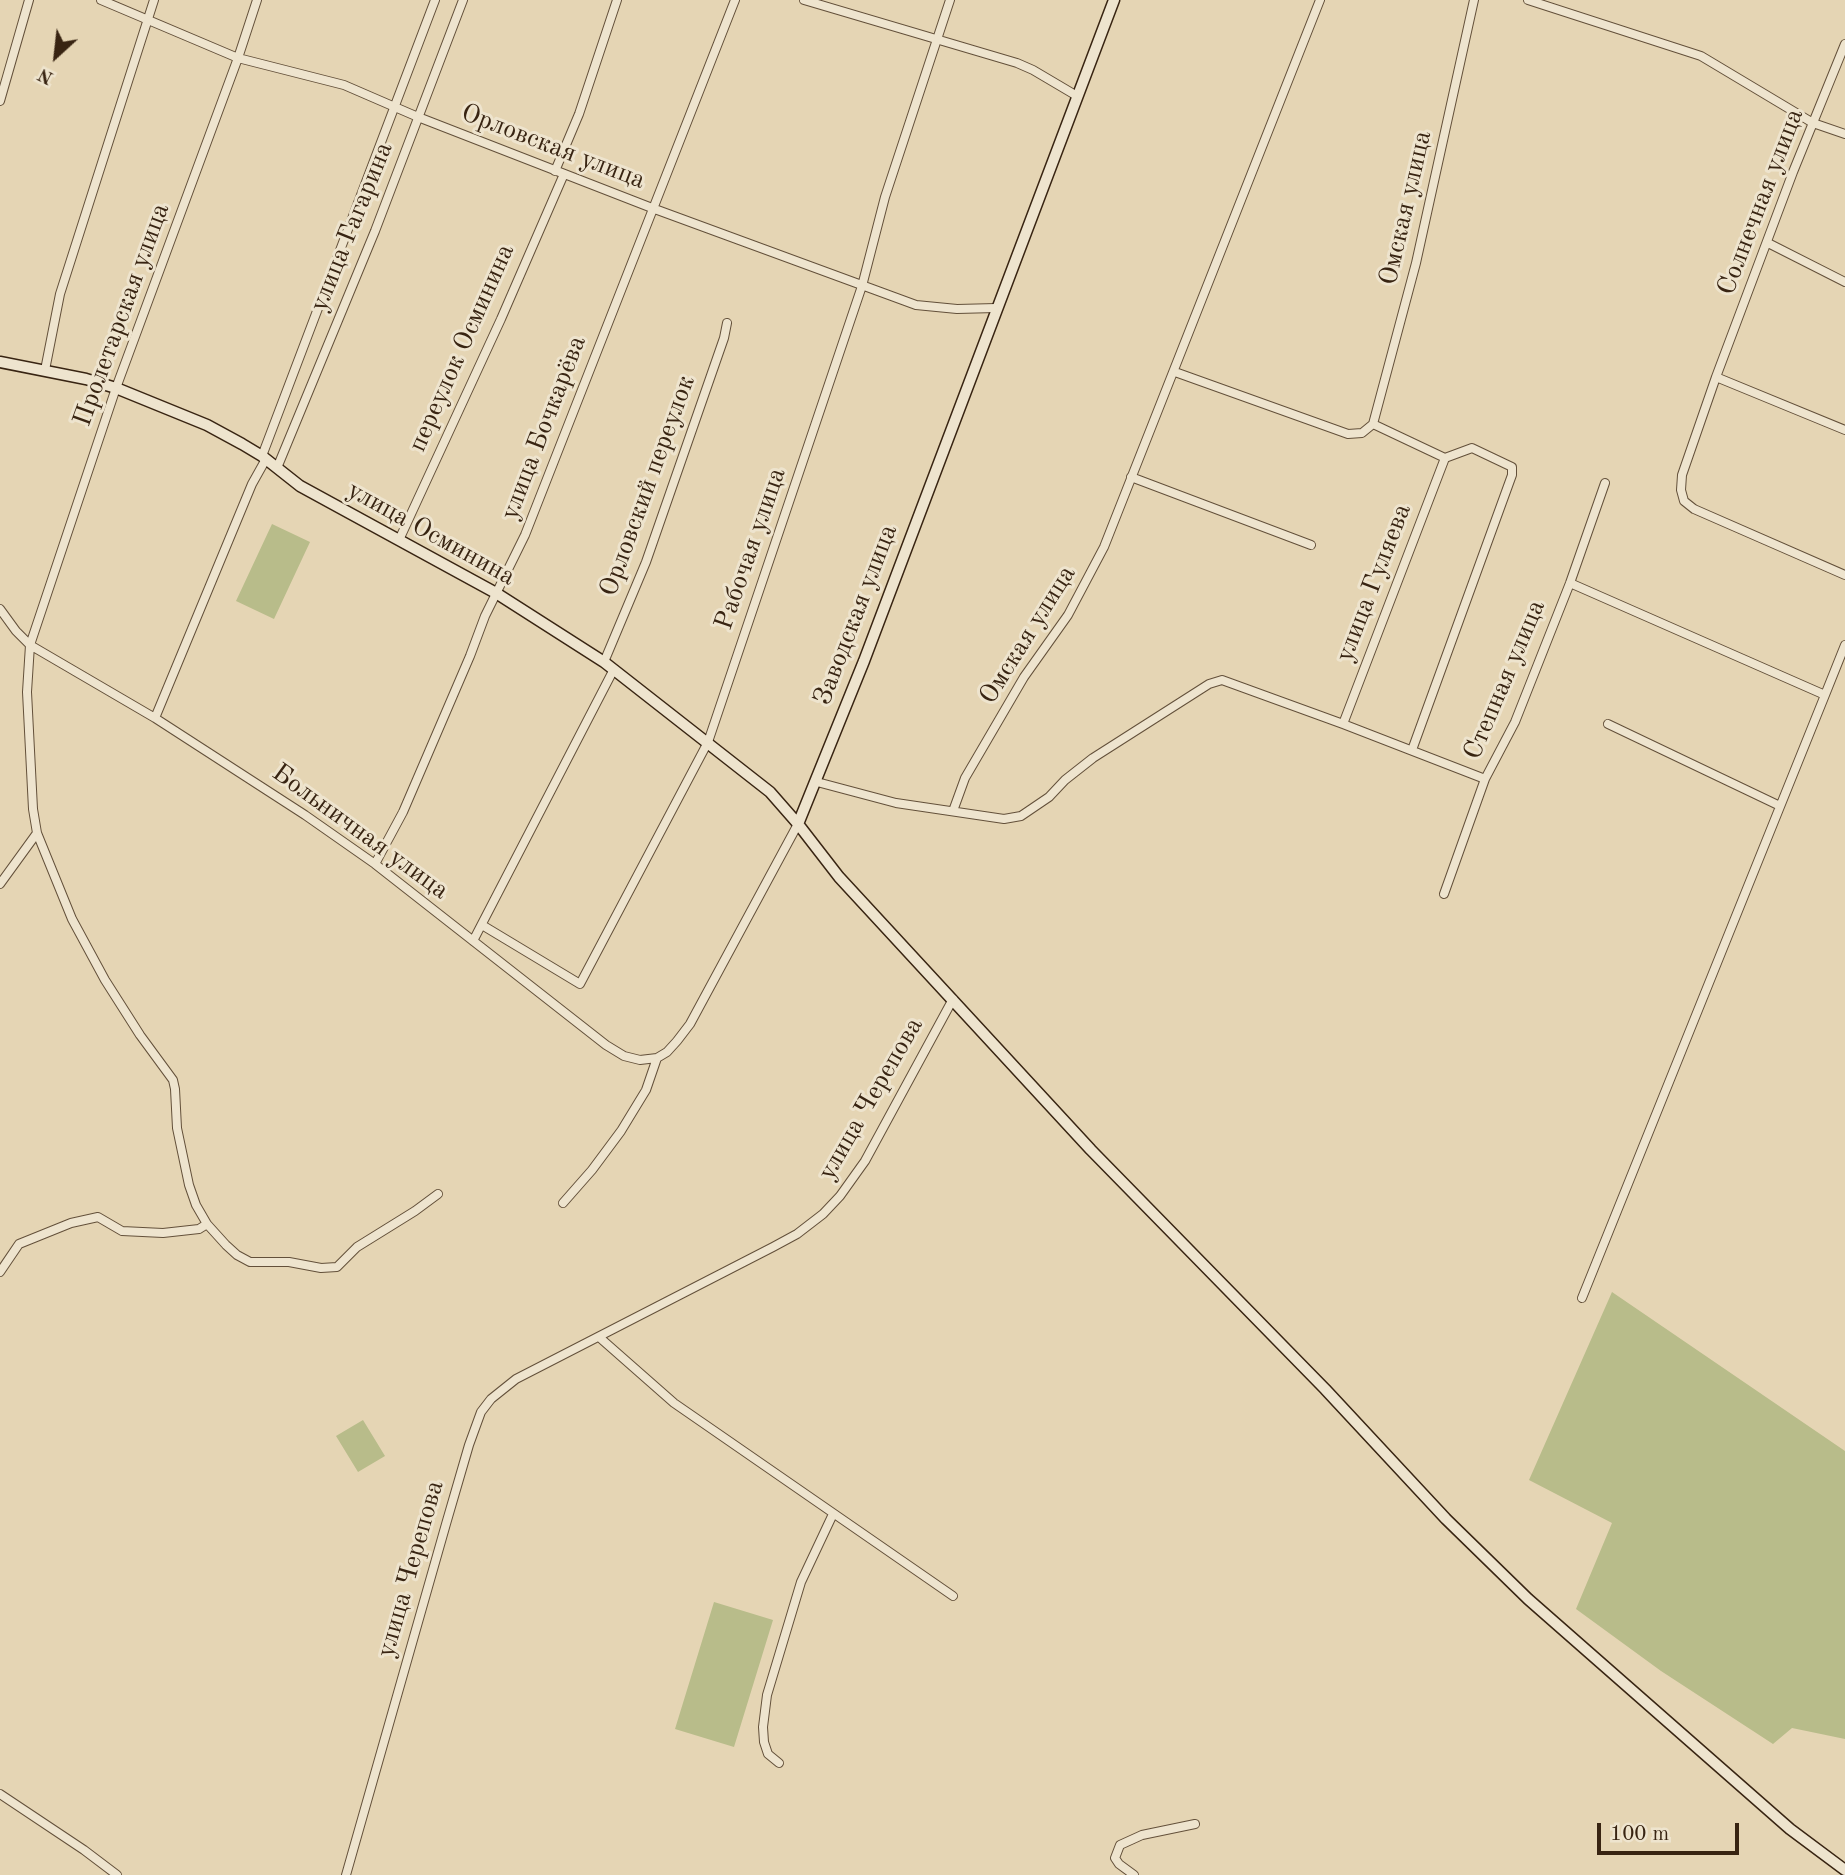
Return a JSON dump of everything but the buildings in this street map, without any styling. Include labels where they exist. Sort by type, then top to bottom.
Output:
[{"type":"street","points":[[0,101],[29,0]]},
{"type":"street","name":"Орловская улица","points":[[101,0],[239,58],[344,85],[418,117],[652,208],[916,305],[957,309],[996,308]]},
{"type":"street","points":[[45,370],[60,294],[154,0]]},
{"type":"street","name":"Пролетарская улица","points":[[257,0],[239,58],[116,388],[30,645],[27,692],[33,809],[37,833],[72,919],[98,968],[140,1035],[173,1080],[176,1089],[177,1128],[184,1166],[196,1205],[207,1224],[237,1255],[250,1262],[289,1262],[330,1269],[343,1263],[356,1247],[438,1194]]},
{"type":"street","name":"улица Гагарина","points":[[155,718],[264,458],[435,0]]},
{"type":"street","name":"улица Гагарина","points":[[277,468],[370,243],[463,0]]},
{"type":"street","name":"переулок Осминина","points":[[398,540],[501,319],[560,172],[617,0]]},
{"type":"street","name":"улица Бочкарёва","points":[[375,864],[403,812],[496,593],[525,536],[735,0]]},
{"type":"street","points":[[804,0],[1017,63],[1077,96]]},
{"type":"street","name":"Рабочая улица","points":[[482,925],[580,984],[708,742],[862,286],[885,197],[950,0]]},
{"type":"street","name":"Заводская улица","points":[[563,1203],[621,1131],[646,1090],[657,1058],[667,1052],[690,1024],[799,824],[1114,0]]},
{"type":"street","name":"Омская улица","points":[[953,811],[965,778],[1024,677],[1069,615],[1104,547],[1320,0]]},
{"type":"street","name":"Омская улица","points":[[1373,424],[1416,263],[1474,0]]},
{"type":"street","points":[[1528,0],[1701,56],[1813,122],[1845,134]]},
{"type":"street","name":"Солнечная улица","points":[[1845,44],[1716,377],[1682,475],[1681,490],[1684,501],[1694,509],[1845,575]]},
{"type":"street","points":[[1768,243],[1845,282]]},
{"type":"street","name":"Орловский переулок","points":[[473,941],[609,665],[727,323]]},
{"type":"street","name":"улица Осминина","points":[[0,362],[116,388],[206,425],[264,458],[300,486],[496,593],[609,665],[770,792],[799,824],[839,877],[1091,1150],[1325,1390],[1446,1519],[1528,1599],[1790,1829],[1845,1870]]},
{"type":"street","points":[[1175,372],[1348,434],[1362,433],[1373,424],[1445,458],[1472,448],[1512,467],[1512,475],[1412,750]]},
{"type":"street","points":[[1716,377],[1845,430]]},
{"type":"street","name":"улица Гуляева","points":[[1343,724],[1445,458]]},
{"type":"street","points":[[1131,477],[1311,545]]},
{"type":"street","name":"Степная улица","points":[[1444,894],[1485,779],[1514,722],[1570,583],[1605,483]]},
{"type":"street","points":[[1570,583],[1825,695]]},
{"type":"street","name":"Больничная улица","points":[[0,609],[30,645],[155,718],[305,815],[375,864],[606,1045],[624,1056],[640,1060],[657,1058]]},
{"type":"street","points":[[1582,1298],[1845,645]]},
{"type":"street","points":[[817,782],[896,803],[1004,819],[1021,816],[1041,803],[1093,758],[1209,684],[1222,680],[1485,779]]},
{"type":"street","points":[[1608,724],[1780,806]]},
{"type":"street","points":[[0,884],[37,833]]},
{"type":"street","name":"улица Черепова","points":[[346,1875],[461,1472],[481,1412],[491,1399],[516,1380],[797,1234],[823,1214],[840,1196],[865,1161],[953,999]]},
{"type":"street","points":[[0,1272],[19,1244],[71,1223],[99,1217],[122,1231],[163,1233],[199,1229],[207,1224]]},
{"type":"street","points":[[599,1337],[674,1403],[953,1596]]},
{"type":"street","points":[[779,1763],[768,1754],[764,1742],[767,1695],[801,1582],[834,1514]]},
{"type":"street","points":[[0,1794],[117,1875]]},
{"type":"street","points":[[1134,1875],[1115,1858],[1120,1845],[1142,1835],[1195,1824]]},
{"type":"green space","points":[[272,524],[310,542],[274,619],[236,601]]},
{"type":"green space","points":[[1612,1292],[1845,1451],[1845,1739],[1792,1728],[1773,1744],[1661,1671],[1576,1609],[1612,1523],[1529,1480]]},
{"type":"green space","points":[[363,1420],[385,1456],[358,1472],[336,1436]]},
{"type":"green space","points":[[714,1602],[773,1620],[734,1747],[675,1729]]}]
